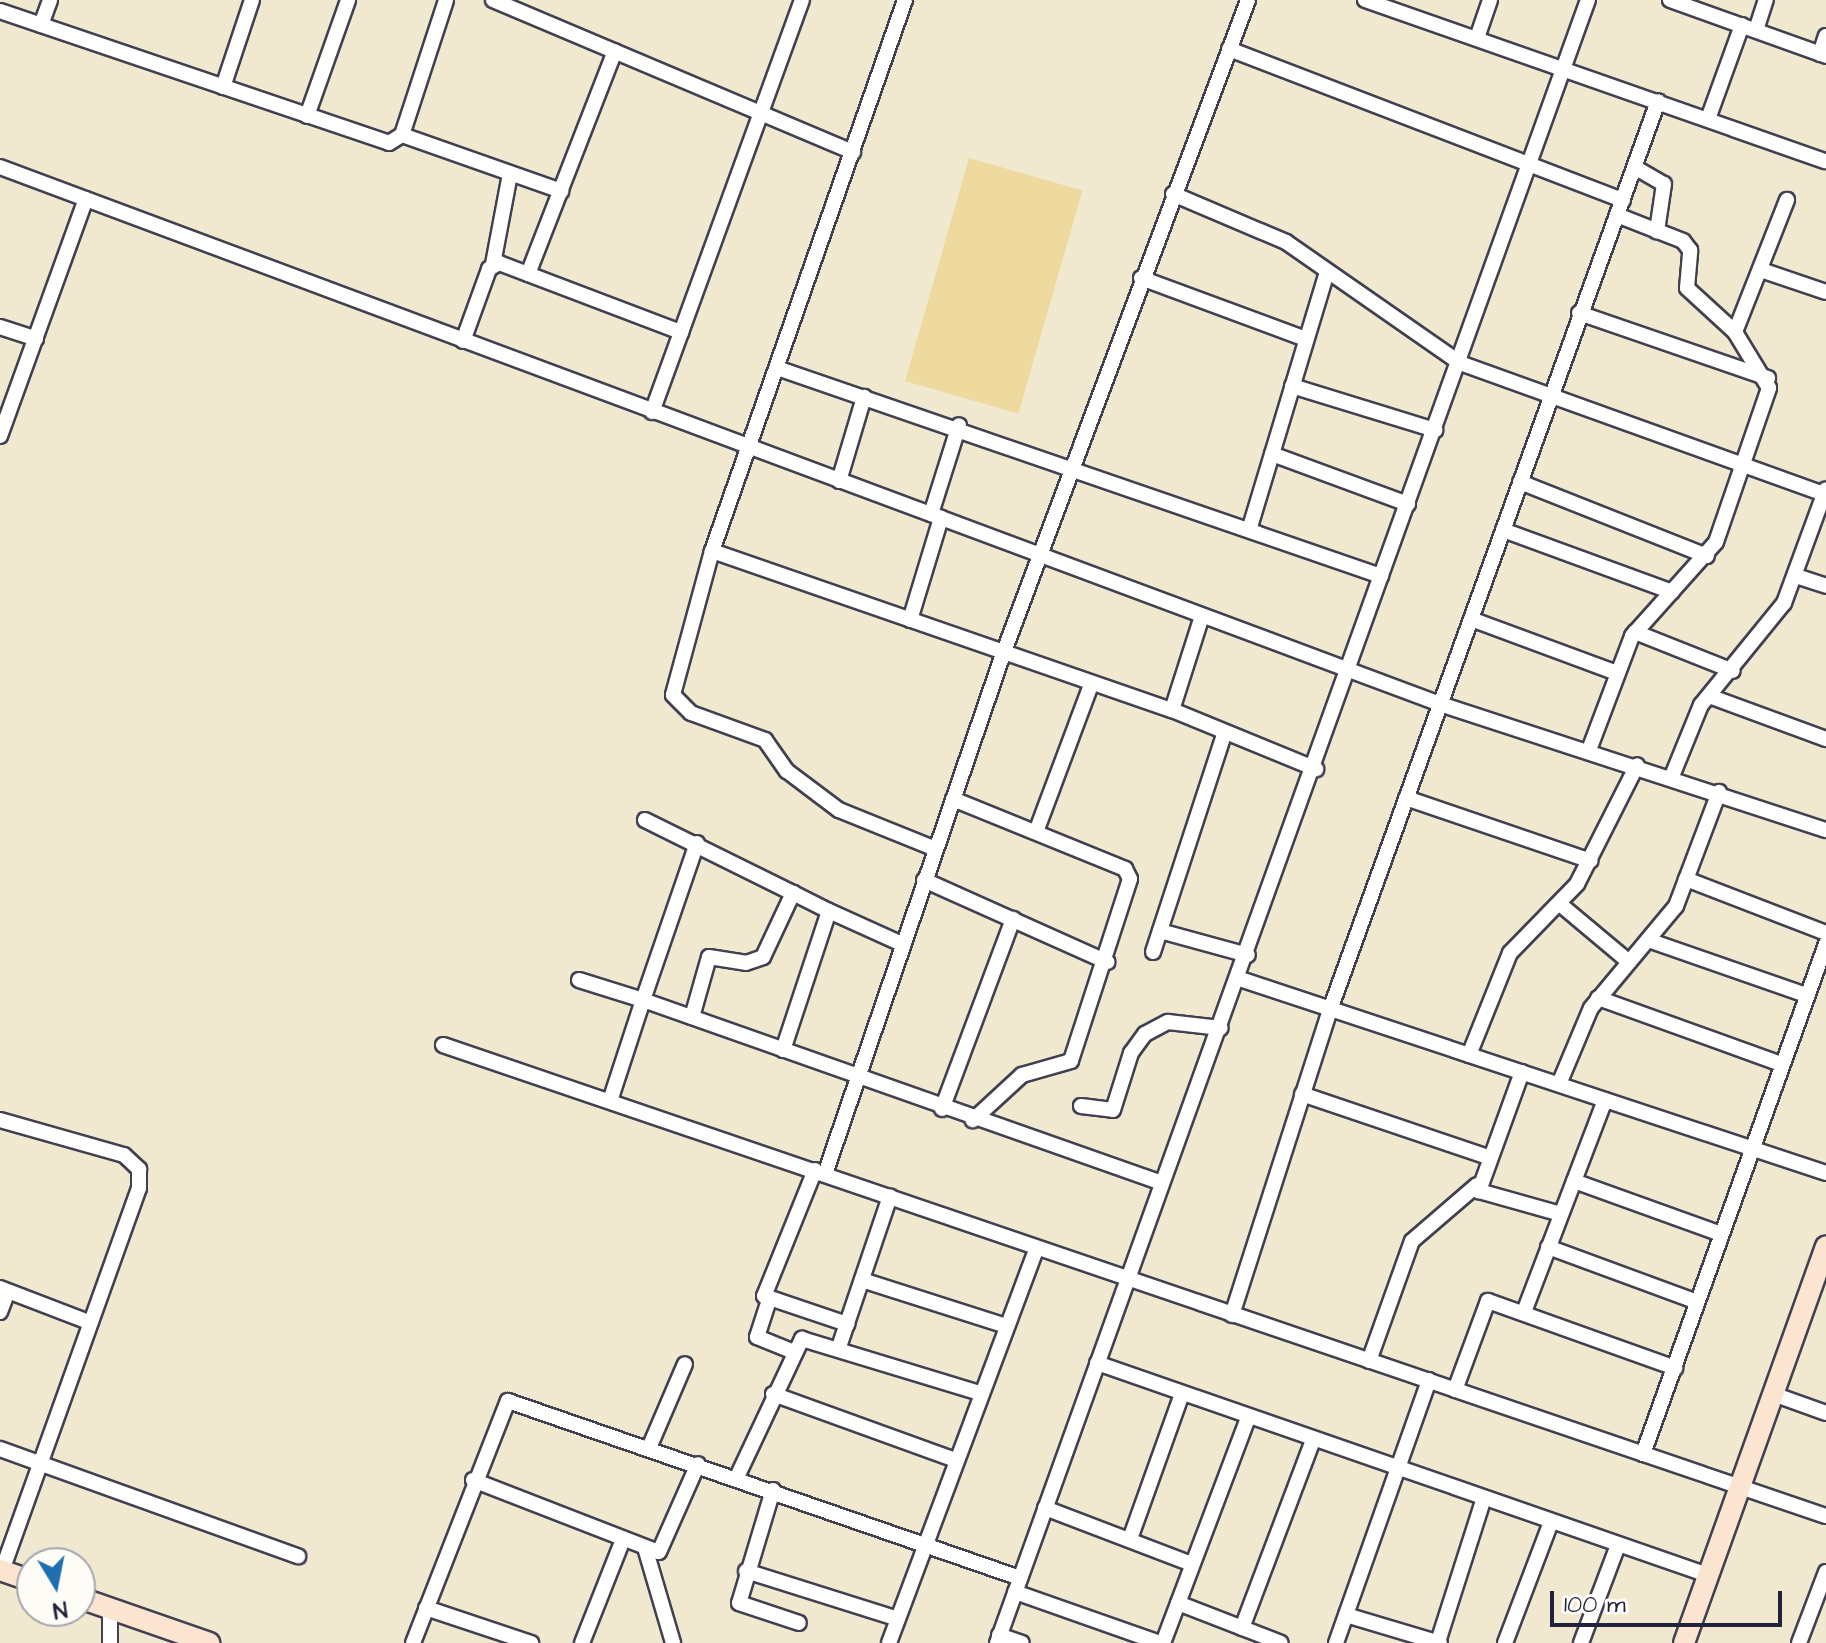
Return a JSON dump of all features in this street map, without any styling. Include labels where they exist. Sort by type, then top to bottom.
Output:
[{"type":"main road","points":[[1684,1643],[1826,1247]]},
{"type":"main road","points":[[96,1604],[205,1642]]},
{"type":"street","points":[[41,25],[50,0]]},
{"type":"street","points":[[223,87],[252,0]]},
{"type":"street","points":[[307,116],[348,0]]},
{"type":"street","points":[[402,135],[446,0]]},
{"type":"street","points":[[493,0],[853,152]]},
{"type":"street","points":[[652,412],[802,0]]},
{"type":"street","points":[[905,0],[712,551],[673,695],[691,713],[765,740],[787,771],[839,810],[933,848]]},
{"type":"street","points":[[847,1324],[769,1300],[764,1291],[820,1172],[857,1077],[933,848],[1003,654],[1141,278],[1248,0]]},
{"type":"street","points":[[1365,0],[1826,161]]},
{"type":"street","points":[[1477,38],[1490,0]]},
{"type":"street","points":[[1022,1643],[998,1639],[1162,1183],[1352,670],[1381,576],[1588,0]]},
{"type":"street","points":[[1670,0],[1689,3],[1823,55],[1826,36]]},
{"type":"street","points":[[1708,119],[1749,28],[1766,0]]},
{"type":"street","points":[[0,11],[379,143],[402,135],[561,191]]},
{"type":"street","points":[[1229,49],[1530,161],[1623,200]]},
{"type":"street","points":[[528,274],[615,51]]},
{"type":"street","points":[[1232,1315],[1331,1007],[1503,530],[1548,395],[1636,168],[1658,101]]},
{"type":"street","points":[[0,167],[1440,704],[1672,776],[1826,830]]},
{"type":"street","points":[[1636,168],[1664,184],[1657,231]]},
{"type":"street","points":[[463,341],[493,264],[510,174]]},
{"type":"street","points":[[1173,194],[1286,242],[1460,363],[1825,493],[1796,576],[1733,671],[1709,696],[1672,776]]},
{"type":"street","points":[[0,433],[86,199]]},
{"type":"street","points":[[1735,332],[1764,271],[1787,200]]},
{"type":"street","points":[[1589,750],[1635,632],[1707,556],[1766,405],[1768,378],[1735,332],[1687,288],[1690,250],[1657,231],[1617,215]]},
{"type":"street","points":[[493,264],[528,274],[681,332]]},
{"type":"street","points":[[1764,271],[1826,292]]},
{"type":"street","points":[[1250,527],[1327,272]]},
{"type":"street","points":[[1141,278],[1306,339]]},
{"type":"street","points":[[1579,313],[1768,378]]},
{"type":"street","points":[[0,327],[36,339]]},
{"type":"street","points":[[777,368],[959,425],[1381,576]]},
{"type":"street","points":[[1292,386],[1435,430]]},
{"type":"street","points":[[839,481],[864,397]]},
{"type":"street","points":[[910,620],[959,425]]},
{"type":"street","points":[[1272,454],[1408,504]]},
{"type":"street","points":[[1520,482],[1707,556]]},
{"type":"street","points":[[1503,530],[1672,592]]},
{"type":"street","points":[[712,551],[1091,685],[1172,710],[1316,769]]},
{"type":"street","points":[[1796,576],[1826,586]]},
{"type":"street","points":[[1172,710],[1202,616]]},
{"type":"street","points":[[1471,619],[1617,673]]},
{"type":"street","points":[[1635,632],[1733,671]]},
{"type":"street","points":[[1036,832],[1091,685]]},
{"type":"street","points":[[1709,696],[1826,739]]},
{"type":"street","points":[[1153,952],[1225,732]]},
{"type":"street","points":[[1469,1055],[1510,953],[1561,905],[1591,861],[1637,765]]},
{"type":"street","points":[[1559,1084],[1598,998],[1676,906],[1719,792]]},
{"type":"street","points":[[1406,798],[1591,861]]},
{"type":"street","points":[[953,799],[1125,869],[1130,879],[1107,962],[1071,1061],[1022,1075],[973,1120]]},
{"type":"street","points":[[645,820],[902,944]]},
{"type":"street","points":[[610,1101],[697,843]]},
{"type":"street","points":[[1686,879],[1826,933]]},
{"type":"street","points":[[924,880],[1107,962]]},
{"type":"street","points":[[692,1017],[709,957],[746,963],[763,957],[793,893]]},
{"type":"street","points":[[1561,905],[1628,961]]},
{"type":"street","points":[[783,1050],[829,911]]},
{"type":"street","points":[[942,1109],[1013,919]]},
{"type":"street","points":[[1160,931],[1248,955]]},
{"type":"street","points":[[1648,940],[1806,995]]},
{"type":"street","points":[[1643,1454],[1675,1368],[1695,1301],[1826,944]]},
{"type":"street","points":[[1240,979],[1826,1173]]},
{"type":"street","points":[[579,980],[692,1017],[973,1120],[1162,1183]]},
{"type":"street","points":[[1598,998],[1781,1064]]},
{"type":"street","points":[[1081,1106],[1113,1110],[1131,1053],[1145,1034],[1168,1022],[1221,1028]]},
{"type":"street","points":[[443,1045],[1826,1516]]},
{"type":"street","points":[[1369,1361],[1412,1241],[1477,1185],[1522,1072]]},
{"type":"street","points":[[1302,1094],[1488,1157]]},
{"type":"street","points":[[1524,1312],[1605,1100]]},
{"type":"street","points":[[0,1120],[124,1155],[139,1169],[139,1188],[1,1571]]},
{"type":"street","points":[[1574,1181],[1721,1234]]},
{"type":"street","points":[[1477,1185],[1483,1195],[1561,1214]]},
{"type":"street","points":[[839,1347],[890,1196]]},
{"type":"street","points":[[1548,1247],[1695,1301]]},
{"type":"street","points":[[889,1643],[1036,1249]]},
{"type":"street","points":[[862,1280],[1006,1326]]},
{"type":"street","points":[[0,1312],[4,1289],[91,1323]]},
{"type":"street","points":[[769,1300],[757,1337],[792,1351]]},
{"type":"street","points":[[1455,1390],[1483,1304],[1524,1312],[1675,1368]]},
{"type":"street","points":[[737,1477],[792,1351],[802,1339],[839,1347],[980,1393]]},
{"type":"street","points":[[1097,1363],[1248,1418],[1708,1575]]},
{"type":"street","points":[[649,1448],[685,1364]]},
{"type":"street","points":[[1336,1643],[1429,1380]]},
{"type":"street","points":[[773,1394],[955,1460]]},
{"type":"street","points":[[1130,1539],[1182,1394]]},
{"type":"street","points":[[1773,1394],[1826,1413]]},
{"type":"street","points":[[413,1643],[473,1480],[508,1401],[927,1544],[1017,1585],[1161,1643],[1248,1418]]},
{"type":"street","points":[[1242,1628],[1313,1440]]},
{"type":"street","points":[[0,1449],[298,1556]]},
{"type":"street","points":[[473,1480],[646,1551],[666,1545],[698,1464]]},
{"type":"street","points":[[773,1490],[746,1571],[739,1603],[799,1623]]},
{"type":"street","points":[[1346,1615],[1439,1643],[1484,1498]]},
{"type":"street","points":[[1045,1508],[1192,1564]]},
{"type":"street","points":[[1505,1643],[1551,1522]]},
{"type":"street","points":[[582,1643],[622,1542]]},
{"type":"street","points":[[1581,1643],[1618,1545]]},
{"type":"street","points":[[646,1551],[673,1643]]},
{"type":"street","points":[[746,1571],[898,1619]]},
{"type":"street","points":[[1799,1643],[1819,1608],[1826,1572]]},
{"type":"street","points":[[1178,1603],[1281,1643]]},
{"type":"street","points":[[426,1608],[531,1643]]},
{"type":"street","points":[[110,1609],[110,1643]]},
{"type":"sand","points":[[969,158],[1082,191],[1018,414],[905,381]]}]
